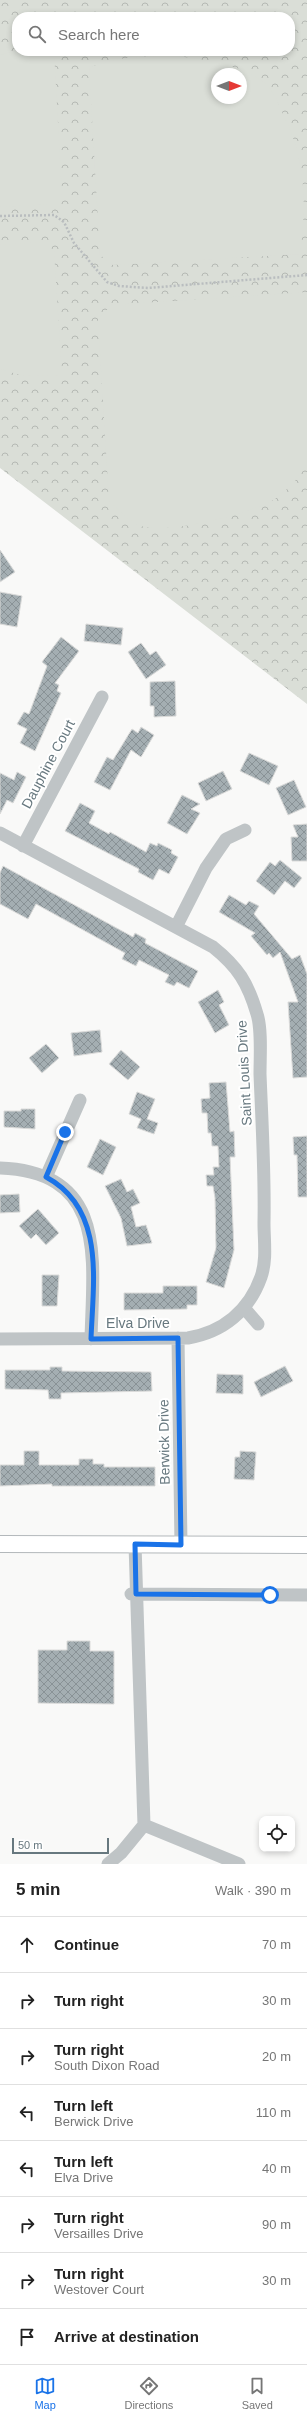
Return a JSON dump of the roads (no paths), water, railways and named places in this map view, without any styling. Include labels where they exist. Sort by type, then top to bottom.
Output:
[{"type":"main road","points":[[0,1544],[307,1545]]},
{"type":"street","name":"Dauphine Court","points":[[23,846],[102,697]]},
{"type":"street","points":[[176,927],[206,868],[226,838],[245,830]]},
{"type":"street","name":"Saint Louis Drive","points":[[0,833],[213,947],[231,962],[243,976],[258,1015],[264,1194],[264,1262],[261,1277],[245,1309]]},
{"type":"street","points":[[46,1177],[80,1100]]},
{"type":"street","points":[[0,1168],[24,1169],[58,1183],[73,1197],[84,1215],[90,1232],[93,1266],[91,1339]]},
{"type":"street","points":[[245,1309],[258,1324]]},
{"type":"street","name":"Elva Drive","points":[[0,1339],[178,1338],[205,1335],[224,1325],[245,1309]]},
{"type":"street","name":"Berwick Drive","points":[[178,1338],[181,1545]]},
{"type":"street","points":[[108,1864],[121,1853],[144,1825],[133,1594],[135,1544]]},
{"type":"street","points":[[133,1594],[307,1596]]},
{"type":"street","points":[[144,1825],[239,1864]]}]
